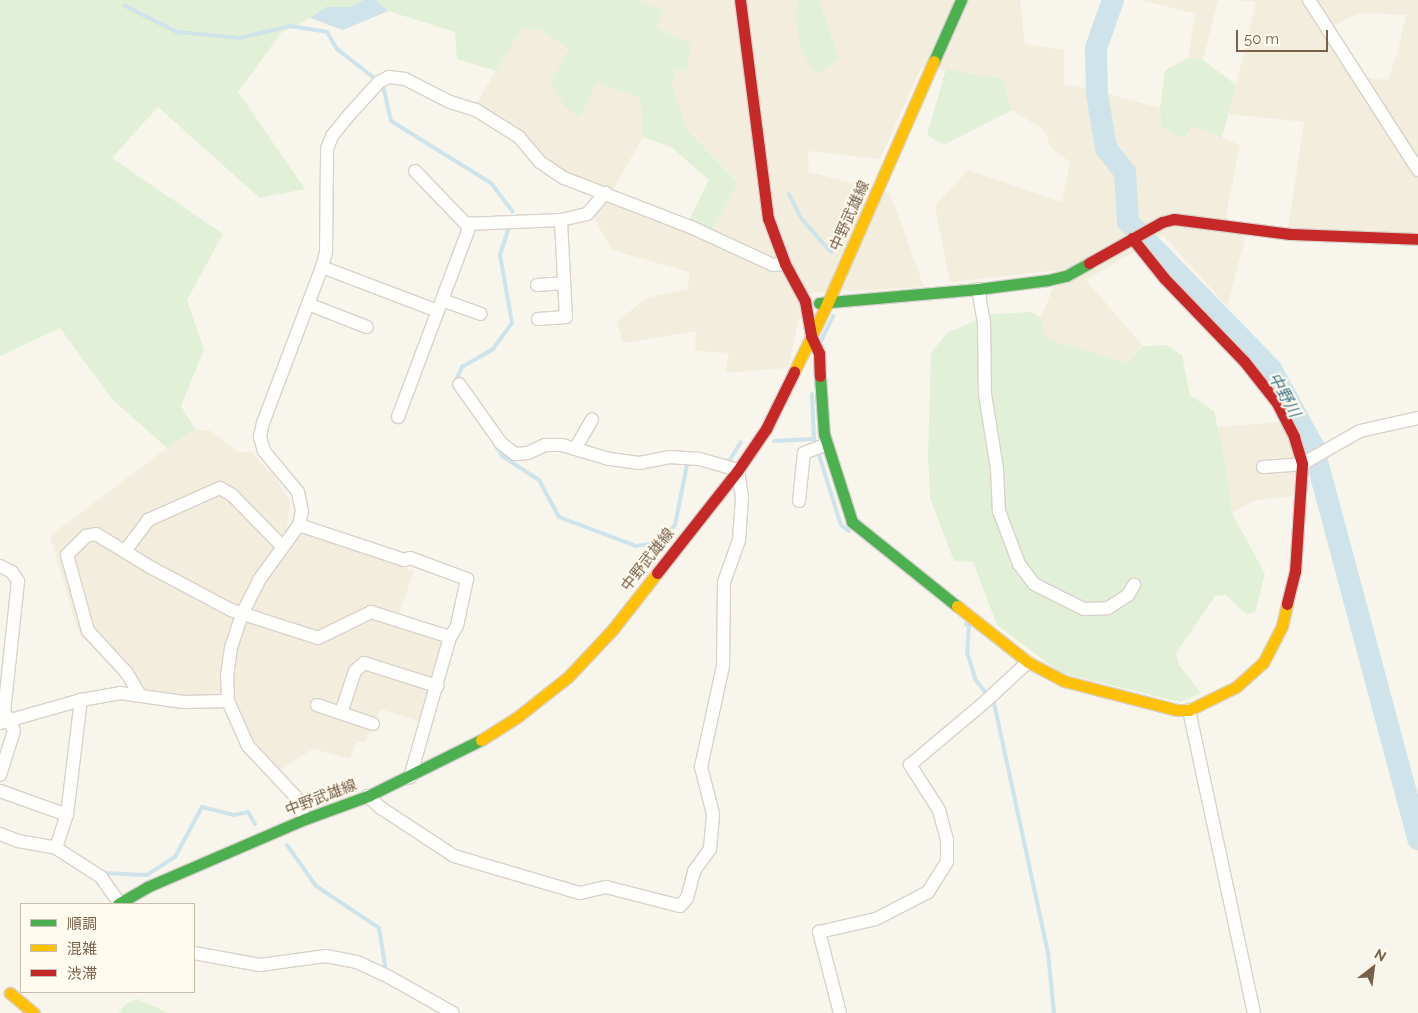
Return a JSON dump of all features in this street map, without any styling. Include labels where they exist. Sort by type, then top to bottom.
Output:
[{"type":"street","points":[[740,0],[768,218],[785,264],[805,301],[811,336],[819,353],[824,434],[852,522],[1028,662],[1064,682],[1177,710],[1189,710],[1236,687],[1263,663],[1282,626],[1295,571],[1302,464],[1294,436],[1277,403],[1244,361],[1164,278],[1132,238]]},
{"type":"street","name":"中野武雄線","points":[[121,903],[147,887],[305,819],[368,796],[410,777],[483,739],[516,718],[568,677],[613,629],[738,470],[766,429],[828,302],[961,0]]},
{"type":"street","points":[[1309,0],[1418,170]]},
{"type":"street","points":[[305,819],[295,796],[248,746],[228,701],[227,676],[231,648],[242,614],[259,580],[299,525],[302,511],[298,492],[264,451],[260,437],[262,423],[322,267],[326,252],[327,149],[332,136],[350,114],[379,82],[389,77],[405,79],[450,102],[476,110],[519,137],[540,162],[564,178],[692,228],[773,265],[785,264]]},
{"type":"street","points":[[415,171],[466,224],[560,220],[587,214],[605,193]]},
{"type":"street","points":[[805,301],[816,303],[978,290],[1066,276],[1148,229],[1174,219],[1191,219],[1290,234],[1418,239]]},
{"type":"street","points":[[538,319],[566,318],[560,220]]},
{"type":"street","points":[[398,417],[471,224]]},
{"type":"street","points":[[322,267],[440,305],[481,314]]},
{"type":"street","points":[[536,285],[564,283]]},
{"type":"street","points":[[978,290],[984,324],[985,394],[997,469],[999,511],[1020,564],[1034,584],[1084,609],[1108,608],[1128,595],[1134,585]]},
{"type":"street","points":[[308,304],[367,327]]},
{"type":"street","points":[[368,796],[381,808],[454,856],[580,893],[606,887],[680,906],[687,898],[694,871],[710,849],[713,814],[701,767],[724,666],[724,582],[739,540],[742,498],[738,470],[699,459],[670,457],[639,463],[609,459],[562,445],[544,445],[528,453],[515,454],[501,443],[459,384]]},
{"type":"street","points":[[1262,467],[1302,464],[1360,431],[1418,418]]},
{"type":"street","points":[[575,449],[592,419]]},
{"type":"street","points":[[799,501],[804,453],[827,444]]},
{"type":"street","points":[[125,551],[148,520],[220,488],[232,495],[282,546]]},
{"type":"street","points":[[299,525],[404,560],[410,558],[467,578],[457,626],[450,637],[410,777]]},
{"type":"street","points":[[140,695],[126,672],[88,631],[67,555],[86,536],[96,534],[152,568],[242,614],[318,638],[371,612],[450,637]]},
{"type":"street","points":[[0,566],[12,572],[18,581],[4,711],[4,722],[14,731],[0,775]]},
{"type":"street","points":[[840,1013],[819,932],[876,919],[928,892],[947,862],[947,840],[939,810],[910,765],[990,698],[1028,662]]},
{"type":"street","points":[[340,713],[355,671],[364,663],[437,686]]},
{"type":"street","points":[[4,722],[81,700],[120,693],[183,702],[228,701]]},
{"type":"street","points":[[56,848],[67,815],[81,700]]},
{"type":"street","points":[[318,705],[373,724]]},
{"type":"street","points":[[1189,710],[1254,1013]]},
{"type":"street","points":[[0,792],[67,815]]},
{"type":"street","points":[[0,834],[18,841],[56,848],[101,877],[118,903]]},
{"type":"street","points":[[195,953],[260,965],[326,956],[357,962],[389,977],[453,1013]]},
{"type":"street","points":[[0,1002],[20,983]]},
{"type":"street","points":[[10,993],[34,1013]]},
{"type":"shaded area","points":[[637,0],[799,0],[795,11],[839,59],[819,0],[1020,0],[1025,44],[1064,50],[1064,84],[1160,108],[1161,127],[1185,139],[1192,126],[1240,145],[1226,216],[1245,239],[1227,306],[1163,235],[1086,280],[1143,346],[1128,363],[1060,343],[1044,335],[1041,318],[1060,270],[950,282],[935,206],[968,170],[1062,202],[1070,162],[1051,148],[1044,130],[1012,110],[1002,79],[921,67],[880,159],[808,151],[809,172],[890,193],[924,287],[805,293],[788,368],[725,373],[729,353],[695,351],[696,331],[623,343],[617,322],[646,298],[688,289],[689,272],[612,250],[593,216],[583,210],[595,194],[562,182],[532,164],[517,138],[471,112],[522,28],[540,30],[569,51],[550,82],[580,117],[597,82],[640,98],[643,137],[613,190],[712,231],[738,181],[686,129],[672,84],[676,68],[687,70],[655,27],[663,11]]},
{"type":"shaded area","points":[[1141,0],[1218,0],[1203,60],[1188,58],[1195,14]]},
{"type":"shaded area","points":[[1230,0],[1418,0],[1418,234],[1288,228],[1304,122],[1229,114],[1256,2]],"holes":[[[1359,13],[1406,15],[1398,51],[1388,80],[1365,78],[1333,26]]]},
{"type":"shaded area","points":[[1281,422],[1294,452],[1294,496],[1254,501],[1232,513],[1226,466],[1217,427]]},
{"type":"shaded area","points":[[195,429],[211,431],[238,452],[251,452],[275,477],[290,501],[287,525],[414,571],[399,614],[449,630],[421,722],[380,709],[365,742],[357,742],[350,759],[313,749],[280,770],[252,739],[234,696],[188,699],[127,684],[78,632],[50,536]]},
{"type":"green space","points":[[0,0],[363,0],[351,7],[326,7],[310,18],[281,33],[238,92],[305,189],[260,198],[158,107],[112,158],[223,234],[187,300],[204,350],[181,406],[195,429],[167,448],[112,399],[60,328],[0,356]]},
{"type":"green space","points":[[376,0],[637,0],[663,11],[656,28],[691,44],[687,71],[676,69],[672,84],[686,129],[738,182],[712,231],[688,222],[709,180],[671,147],[643,137],[640,98],[597,82],[580,117],[565,107],[550,82],[569,50],[540,30],[522,28],[496,71],[457,59],[455,32],[388,11]]},
{"type":"green space","points":[[799,0],[819,0],[839,59],[817,75],[801,51],[795,11]]},
{"type":"green space","points":[[1188,58],[1203,60],[1236,85],[1222,138],[1192,126],[1184,139],[1161,127],[1160,108],[1165,70]]},
{"type":"green space","points":[[946,69],[1002,79],[1012,110],[944,145],[927,135]]},
{"type":"green space","points":[[1031,312],[1041,318],[1044,335],[1060,343],[1128,363],[1143,346],[1166,345],[1182,355],[1190,395],[1214,411],[1226,466],[1232,513],[1265,574],[1255,612],[1246,614],[1226,595],[1215,596],[1176,653],[1179,665],[1201,693],[1180,702],[1061,673],[997,625],[973,562],[954,561],[930,498],[928,454],[931,353],[947,333],[990,314]]},
{"type":"green space","points":[[137,999],[169,1013],[119,1013],[124,1005]]},
{"type":"water","points":[[363,0],[376,0],[388,11],[343,30],[310,18],[326,7],[351,7]]},
{"type":"waterway","name":"中野川","points":[[1113,0],[1096,48],[1097,94],[1106,148],[1125,172],[1128,222],[1271,369],[1313,446],[1418,839]]},
{"type":"waterway","points":[[125,6],[177,32],[240,38],[290,26],[327,32],[337,49],[373,77]]},
{"type":"waterway","points":[[383,86],[391,121],[491,183],[513,212]]},
{"type":"waterway","points":[[789,194],[800,217],[831,252]]},
{"type":"waterway","points":[[455,382],[462,367],[493,349],[512,323],[500,255],[509,227]]},
{"type":"waterway","points":[[821,341],[833,316]]},
{"type":"waterway","points":[[812,394],[814,439],[841,525],[849,531]]},
{"type":"waterway","points":[[774,441],[814,439]]},
{"type":"waterway","points":[[724,460],[729,461],[741,442]]},
{"type":"waterway","points":[[494,443],[502,456],[539,480],[559,517],[636,546],[661,542],[675,525],[687,465]]},
{"type":"waterway","points":[[966,624],[969,626],[967,652],[975,679],[994,703],[1048,953],[1054,1013]]},
{"type":"waterway","points":[[102,873],[147,875],[175,857],[202,807],[234,815],[248,812],[255,824]]},
{"type":"waterway","points":[[287,845],[316,886],[379,928],[386,971]]},
{"type":"traffic: fast","points":[[934,61],[961,0]]},
{"type":"traffic: fast","points":[[819,303],[978,289],[1048,280],[1066,276],[1089,263]]},
{"type":"traffic: fast","points":[[820,376],[824,434],[852,522],[957,606]]},
{"type":"traffic: fast","points":[[120,903],[147,887],[305,819],[368,796],[481,740]]},
{"type":"traffic: slow","points":[[794,372],[828,302],[934,61]]},
{"type":"traffic: slow","points":[[481,740],[516,718],[568,677],[613,629],[657,573]]},
{"type":"traffic: slow","points":[[957,606],[1028,662],[1064,681],[1177,710],[1189,710],[1236,687],[1263,663],[1282,626],[1287,604]]},
{"type":"traffic: slow","points":[[10,993],[34,1013]]},
{"type":"traffic: jam","points":[[740,0],[768,218],[785,264],[805,301],[811,336],[819,353],[820,376]]},
{"type":"traffic: jam","points":[[1089,263],[1162,222],[1174,219],[1290,234],[1418,239]]},
{"type":"traffic: jam","points":[[1132,238],[1164,278],[1244,361],[1277,403],[1294,437],[1302,464],[1295,571],[1287,604]]},
{"type":"traffic: jam","points":[[657,573],[738,470],[766,429],[794,372]]}]
